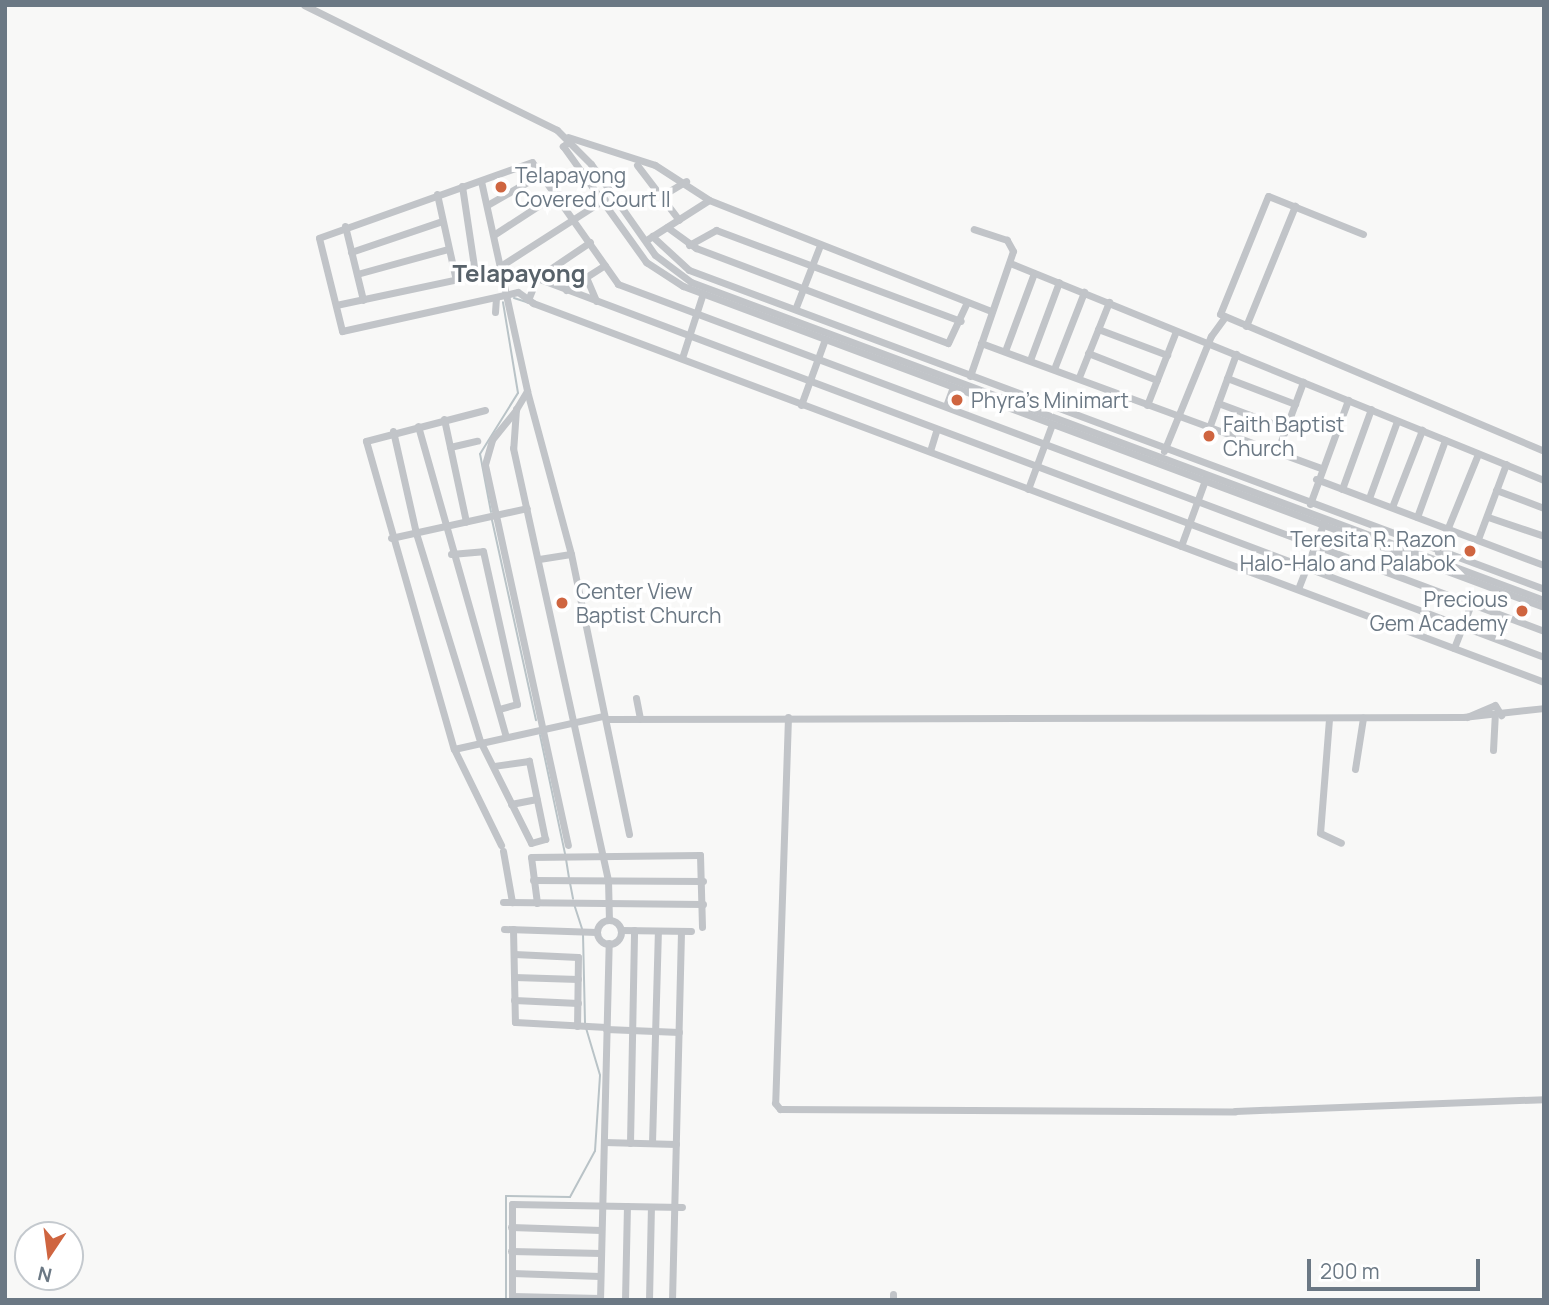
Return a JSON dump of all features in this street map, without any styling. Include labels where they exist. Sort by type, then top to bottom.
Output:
[{"type":"street","points":[[304,5],[567,138],[686,181],[709,200],[991,311]]},
{"type":"street","points":[[567,138],[648,239],[691,282],[1308,512],[1324,522],[1544,607]]},
{"type":"street","points":[[567,138],[563,146],[654,269],[703,293],[1205,480],[1437,559],[1544,600]]},
{"type":"street","points":[[1544,631],[618,284],[543,173],[525,162],[481,181],[345,226],[319,238],[345,332],[518,292],[528,300],[801,405],[1544,682]]},
{"type":"street","points":[[633,163],[663,195],[679,220]]},
{"type":"street","points":[[489,204],[543,173]]},
{"type":"street","points":[[481,181],[489,204],[527,391],[570,554],[629,834]]},
{"type":"street","points":[[663,195],[686,181]]},
{"type":"street","points":[[462,186],[475,273]]},
{"type":"street","points":[[437,194],[455,276]]},
{"type":"street","points":[[495,234],[558,194]]},
{"type":"street","points":[[336,305],[455,276],[501,268],[611,194]]},
{"type":"street","points":[[1363,234],[1295,206],[1265,198],[1219,311],[1225,317],[1544,451]]},
{"type":"street","points":[[648,239],[709,200]]},
{"type":"street","points":[[1247,326],[1295,206]]},
{"type":"street","points":[[351,252],[442,221]]},
{"type":"street","points":[[345,226],[363,300]]},
{"type":"street","points":[[667,227],[689,246],[948,343],[961,321],[967,302]]},
{"type":"street","points":[[967,383],[1010,263],[1010,241],[974,229]]},
{"type":"street","points":[[689,246],[716,230],[961,321]]},
{"type":"street","points":[[648,239],[689,270],[796,307],[1544,589]]},
{"type":"street","points":[[528,300],[537,278],[590,242]]},
{"type":"street","points":[[796,307],[820,245]]},
{"type":"street","points":[[357,274],[448,249]]},
{"type":"street","points":[[1010,263],[1544,480]]},
{"type":"street","points":[[566,290],[604,265]]},
{"type":"street","points":[[1004,351],[1034,273]]},
{"type":"street","points":[[586,277],[596,301]]},
{"type":"street","points":[[537,278],[936,431],[1188,522],[1306,569],[1544,657]]},
{"type":"street","points":[[1030,360],[1059,282]]},
{"type":"street","points":[[1054,369],[1084,292]]},
{"type":"street","points":[[682,358],[703,293]]},
{"type":"street","points":[[495,313],[496,299]]},
{"type":"street","points":[[1079,377],[1109,302]]},
{"type":"street","points":[[1162,458],[1207,344],[1225,317]]},
{"type":"street","points":[[1098,329],[1167,355]]},
{"type":"street","points":[[1147,405],[1176,331]]},
{"type":"street","points":[[801,405],[825,340]]},
{"type":"street","points":[[981,342],[1320,468]]},
{"type":"street","points":[[1088,353],[1157,380]]},
{"type":"street","points":[[1209,428],[1236,354]]},
{"type":"street","points":[[1227,378],[1294,404]]},
{"type":"street","points":[[1276,452],[1303,382]]},
{"type":"street","points":[[947,406],[953,387]]},
{"type":"street","points":[[527,391],[486,451],[497,515],[568,845]]},
{"type":"street","points":[[1308,512],[1316,479],[1348,400]]},
{"type":"street","points":[[1218,403],[1285,428]]},
{"type":"street","points":[[516,409],[513,448],[608,880],[609,920],[597,932]]},
{"type":"street","points":[[1342,489],[1371,409]]},
{"type":"street","points":[[485,410],[366,438],[391,538],[454,749],[502,848],[512,902]]},
{"type":"street","points":[[444,419],[466,522]]},
{"type":"street","points":[[1368,499],[1397,421]]},
{"type":"street","points":[[1027,489],[1042,444],[1052,424]]},
{"type":"street","points":[[418,426],[442,526],[506,736]]},
{"type":"street","points":[[1391,507],[1422,430]]},
{"type":"street","points":[[393,431],[416,533],[480,741],[531,843],[546,838],[528,761],[494,766]]},
{"type":"street","points":[[930,451],[936,431]]},
{"type":"street","points":[[1417,517],[1446,440]]},
{"type":"street","points":[[450,447],[477,441]]},
{"type":"street","points":[[1437,559],[1478,454]]},
{"type":"street","points":[[1478,539],[1506,464]]},
{"type":"street","points":[[1316,479],[1450,527],[1544,565]]},
{"type":"street","points":[[1181,546],[1205,480]]},
{"type":"street","points":[[1496,490],[1544,508]]},
{"type":"street","points":[[391,538],[527,508]]},
{"type":"street","points":[[1488,517],[1544,537]]},
{"type":"street","points":[[1298,589],[1324,522]]},
{"type":"street","points":[[451,554],[483,551],[517,704],[499,709]]},
{"type":"street","points":[[539,559],[570,554]]},
{"type":"street","points":[[1454,648],[1471,604]]},
{"type":"street","points":[[636,698],[640,719]]},
{"type":"street","points":[[454,749],[544,727],[573,725],[604,718],[1467,717],[1474,709],[1494,705],[1498,716],[1493,750]]},
{"type":"street","points":[[1498,716],[1544,708]]},
{"type":"street","points":[[788,717],[775,1103],[780,1109],[1235,1111],[1544,1099]]},
{"type":"street","points":[[1355,769],[1363,718]]},
{"type":"street","points":[[1329,719],[1320,833],[1341,842]]},
{"type":"street","points":[[511,804],[537,799]]},
{"type":"street","points":[[537,903],[531,857],[699,855],[703,881],[702,927]]},
{"type":"street","points":[[533,880],[703,881]]},
{"type":"street","points":[[503,902],[703,904]]},
{"type":"street","points":[[609,920],[621,930],[691,931]]},
{"type":"street","points":[[504,929],[597,932],[608,943]]},
{"type":"street","points":[[513,929],[517,1023],[679,1032]]},
{"type":"street","points":[[621,930],[608,943],[604,1142],[602,1206],[601,1230],[600,1299],[512,1298],[512,1204],[602,1206],[627,1206],[651,1207],[678,1207]]},
{"type":"street","points":[[629,1143],[634,930]]},
{"type":"street","points":[[652,1143],[658,931]]},
{"type":"street","points":[[672,1300],[678,1207],[676,1144],[681,931]]},
{"type":"street","points":[[514,954],[576,956],[578,1003],[583,1026]]},
{"type":"street","points":[[514,977],[578,979]]},
{"type":"street","points":[[514,1000],[578,1003]]},
{"type":"street","points":[[604,1142],[676,1144]]},
{"type":"street","points":[[625,1300],[627,1206]]},
{"type":"street","points":[[649,1300],[651,1207]]},
{"type":"street","points":[[511,1227],[601,1230]]},
{"type":"street","points":[[511,1251],[601,1253]]},
{"type":"street","points":[[512,1273],[600,1276]]},
{"type":"waterway","points":[[514,298],[526,302]]},
{"type":"waterway","points":[[491,512],[480,454],[518,393],[503,302]]},
{"type":"waterway","points":[[492,520],[536,720]]},
{"type":"waterway","points":[[540,735],[565,854]]},
{"type":"waterway","points":[[566,859],[569,878]]},
{"type":"waterway","points":[[570,883],[573,899]]},
{"type":"waterway","points":[[574,904],[582,929]]},
{"type":"waterway","points":[[583,934],[585,1023]]},
{"type":"waterway","points":[[506,1300],[506,1196],[570,1197],[595,1151],[600,1075],[586,1028]]},
{"type":"place","name":"Telapayong Covered Court II","points":[[501,187]]},
{"type":"place","name":"Phyra's Minimart","points":[[957,400]]},
{"type":"place","name":"Faith Baptist Church","points":[[1209,436]]},
{"type":"place","name":"Teresita R. Razon Halo-Halo and Palabok","points":[[1470,551]]},
{"type":"place","name":"Center View Baptist Church","points":[[562,603]]},
{"type":"place","name":"Precious Gem Academy","points":[[1522,611]]},
{"type":"district","name":"Telapayong","points":[[519,273]]}]
